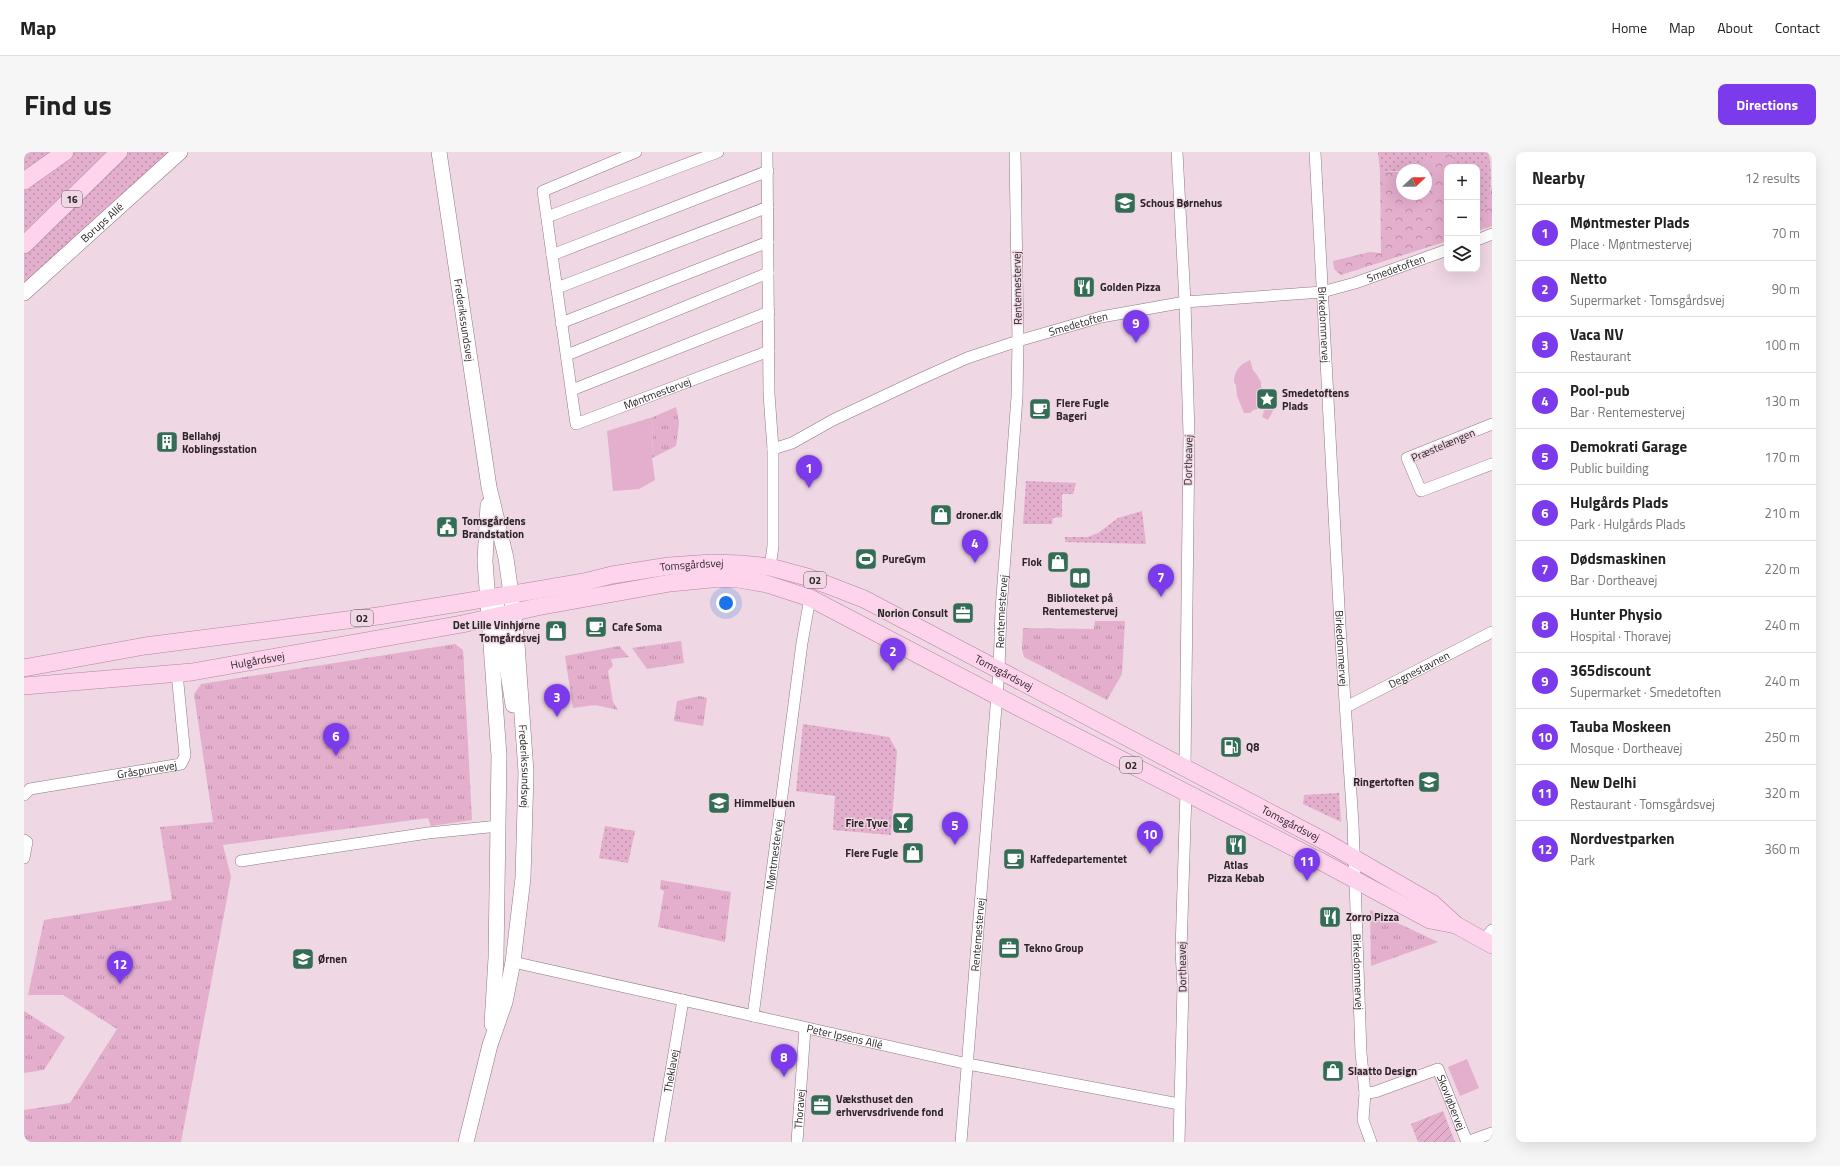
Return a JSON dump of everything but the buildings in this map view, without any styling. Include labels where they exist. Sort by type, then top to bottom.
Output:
[{"type":"main road","points":[[24,180],[65,152]]},
{"type":"main road","name":"16","points":[[24,245],[119,152]]},
{"type":"main road","name":"Tomsgårdsvej","points":[[511,594],[669,566],[712,563],[770,567],[807,577],[864,600],[1326,842],[1432,903],[1456,925]]},
{"type":"main road","name":"Tomsgårdsvej","points":[[501,615],[670,583],[711,579],[738,579],[766,584],[810,598],[1354,878],[1430,920],[1456,925],[1489,938]]},
{"type":"main road","name":"O2","points":[[24,668],[145,646],[378,616],[511,594]]},
{"type":"main road","name":"Hulgårdsvej","points":[[24,686],[192,672],[501,615]]},
{"type":"street","name":"Borups Allé","points":[[24,293],[180,152]]},
{"type":"street","name":"Frederikssundsvej","points":[[439,152],[489,487],[506,558],[511,594],[501,615],[496,958],[490,1045]]},
{"type":"street","name":"Møntmestervej","points":[[636,152],[543,190],[576,424],[769,350]]},
{"type":"street","points":[[547,217],[718,152]]},
{"type":"street","points":[[767,152],[769,394],[773,449],[773,546],[770,567]]},
{"type":"street","name":"Rentemestervej","points":[[961,1142],[999,670],[1001,610],[1017,397],[1018,341],[1014,152]]},
{"type":"street","name":"Dortheavej","points":[[1177,152],[1185,302],[1189,435],[1185,769]]},
{"type":"street","name":"Birkedommervej","points":[[1315,152],[1354,858],[1361,1053],[1365,1092],[1363,1120],[1371,1142]]},
{"type":"street","points":[[552,255],[768,170]]},
{"type":"street","points":[[557,288],[768,207]]},
{"type":"street","points":[[1480,239],[1492,234]]},
{"type":"street","points":[[561,323],[768,242]]},
{"type":"street","name":"Smedetoften","points":[[773,449],[792,443],[833,420],[967,358],[1018,341],[1101,317],[1185,302],[1322,292],[1355,283],[1444,251]]},
{"type":"street","points":[[567,356],[768,273]]},
{"type":"street","points":[[572,390],[769,312]]},
{"type":"street","name":"Præstelængen","points":[[1492,424],[1407,458],[1421,491],[1492,464]]},
{"type":"street","name":"Frederikssundsvej","points":[[466,1142],[490,1045],[505,1002],[513,962],[522,878],[525,806],[525,744],[501,615],[487,598],[485,561],[489,487]]},
{"type":"street","name":"Møntmestervej","points":[[753,1016],[802,643],[810,598]]},
{"type":"street","name":"Degnestavnen","points":[[1346,707],[1492,632]]},
{"type":"street","name":"Gråspurvevej","points":[[24,794],[30,789],[181,764],[185,756],[177,673]]},
{"type":"street","name":"Dortheavej","points":[[1179,1142],[1178,1104],[1182,1006],[1181,951],[1186,792]]},
{"type":"street","points":[[241,861],[428,833],[499,826]]},
{"type":"street","points":[[24,840],[27,842],[24,858]]},
{"type":"street","points":[[496,958],[513,962]]},
{"type":"street","name":"Peter Ipsens Allé","points":[[513,962],[968,1064],[1178,1104]]},
{"type":"street","name":"Theklavej","points":[[659,1142],[683,1000]]},
{"type":"street","name":"Thoravej","points":[[796,1142],[805,1028]]},
{"type":"street","name":"Skovløbervej","points":[[1365,1092],[1375,1092],[1438,1069],[1467,1142],[1492,1133]]},
{"type":"green space","points":[[24,152],[170,152],[24,284]]},
{"type":"green space","points":[[1378,152],[1431,152],[1431,157],[1422,164],[1396,164],[1396,171],[1380,172]]},
{"type":"green space","points":[[1431,152],[1456,152],[1450,164],[1444,164],[1444,242],[1341,275],[1334,269],[1333,261],[1370,252],[1381,253],[1380,172],[1396,172],[1396,200],[1432,200],[1432,164],[1422,164],[1431,157]]},
{"type":"green space","points":[[1456,152],[1488,152],[1491,171],[1490,195],[1487,207],[1480,215],[1480,164],[1450,164]]},
{"type":"green space","points":[[1492,185],[1492,226],[1480,230],[1480,214],[1487,207]]},
{"type":"green space","points":[[1250,360],[1253,370],[1261,382],[1261,387],[1267,394],[1269,400],[1272,402],[1274,409],[1268,420],[1262,417],[1264,411],[1262,408],[1253,410],[1250,413],[1244,413],[1237,396],[1236,385],[1234,383],[1236,372],[1240,366]]},
{"type":"green space","points":[[676,407],[679,422],[676,446],[652,458],[653,417]]},
{"type":"green space","points":[[653,417],[652,458],[655,480],[639,489],[613,491],[607,431]]},
{"type":"green space","points":[[1026,481],[1076,483],[1073,494],[1062,494],[1062,517],[1053,518],[1052,524],[1023,524]]},
{"type":"green space","points":[[1142,511],[1146,544],[1065,542],[1065,537],[1088,537],[1098,533],[1118,518]]},
{"type":"green space","points":[[1095,621],[1125,621],[1122,674],[1107,700],[1024,657],[1022,649],[1023,628],[1094,629]]},
{"type":"green space","points":[[681,641],[684,663],[647,669],[632,648]]},
{"type":"green space","points":[[455,644],[463,650],[472,820],[431,826],[428,818],[223,845],[231,877],[181,1142],[24,1142],[24,1110],[70,1103],[117,1029],[63,995],[28,995],[44,920],[172,900],[160,827],[213,822],[194,694],[201,684]]},
{"type":"green space","points":[[619,646],[629,657],[611,659],[613,666],[608,671],[613,702],[618,710],[595,705],[573,708],[565,656]]},
{"type":"green space","points":[[700,696],[707,698],[703,726],[674,721],[677,701]]},
{"type":"green space","points":[[803,724],[889,737],[897,751],[891,835],[833,830],[835,796],[796,791]]},
{"type":"green space","points":[[1339,793],[1341,822],[1303,804],[1304,795]]},
{"type":"green space","points":[[605,826],[635,831],[628,863],[599,858]]},
{"type":"green space","points":[[661,880],[731,892],[725,942],[658,927],[664,891],[660,889]]},
{"type":"green space","points":[[1370,910],[1438,942],[1371,966]]},
{"type":"green space","points":[[24,1011],[65,1037],[44,1070],[24,1073]]},
{"type":"green space","points":[[1467,1059],[1479,1088],[1460,1096],[1448,1067]]},
{"type":"green space","points":[[1443,1111],[1455,1142],[1418,1142],[1411,1124]]},
{"type":"place","name":"Schous Børnehus","points":[[1125,203]]},
{"type":"place","name":"Golden Pizza","points":[[1084,287]]},
{"type":"place","name":"365discount","points":[[1136,343]]},
{"type":"place","name":"Smedetoftens Plads","points":[[1267,399]]},
{"type":"place","name":"Flere Fugle Bageri","points":[[1040,409]]},
{"type":"place","name":"Bellahøj Koblingsstation","points":[[167,442]]},
{"type":"place","name":"Møntmester Plads","points":[[809,488]]},
{"type":"place","name":"droner.dk","points":[[941,515]]},
{"type":"place","name":"Tomsgårdens Brandstation","points":[[447,527]]},
{"type":"place","name":"PureGym","points":[[866,559]]},
{"type":"place","name":"Flok","points":[[1058,562]]},
{"type":"place","name":"Pool-pub","points":[[975,563]]},
{"type":"place","name":"Biblioteket på Rentemestervej","points":[[1080,578]]},
{"type":"place","name":"Dødsmaskinen","points":[[1161,597]]},
{"type":"place","name":"Norion Consult","points":[[963,613]]},
{"type":"place","name":"Cafe Soma","points":[[596,627]]},
{"type":"place","name":"Det Lille Vinhjørne Tomgårdsvej","points":[[556,631]]},
{"type":"place","name":"Netto","points":[[893,671]]},
{"type":"place","name":"Vaca NV","points":[[557,717]]},
{"type":"place","name":"Q8","points":[[1231,747]]},
{"type":"place","name":"Hulgårds Plads","points":[[336,756]]},
{"type":"place","name":"Ringertoften","points":[[1429,782]]},
{"type":"place","name":"Himmelbuen","points":[[719,803]]},
{"type":"place","name":"Fire Tyve","points":[[903,823]]},
{"type":"place","name":"Demokrati Garage","points":[[955,845]]},
{"type":"place","name":"Atlas Pizza Kebab","points":[[1236,845]]},
{"type":"place","name":"Flere Fugle","points":[[913,853]]},
{"type":"place","name":"Tauba Moskeen","points":[[1150,854]]},
{"type":"place","name":"Kaffedepartementet","points":[[1014,859]]},
{"type":"place","name":"New Delhi","points":[[1307,881]]},
{"type":"place","name":"Zorro Pizza","points":[[1330,917]]},
{"type":"place","name":"Tekno Group","points":[[1009,948]]},
{"type":"place","name":"Ørnen","points":[[303,959]]},
{"type":"place","name":"Nordvestparken","points":[[120,984]]},
{"type":"place","name":"Slaatto Design","points":[[1333,1071]]},
{"type":"place","name":"Hunter Physio","points":[[784,1077]]},
{"type":"place","name":"Væksthuset den erhvervsdrivende fond","points":[[821,1105]]}]
